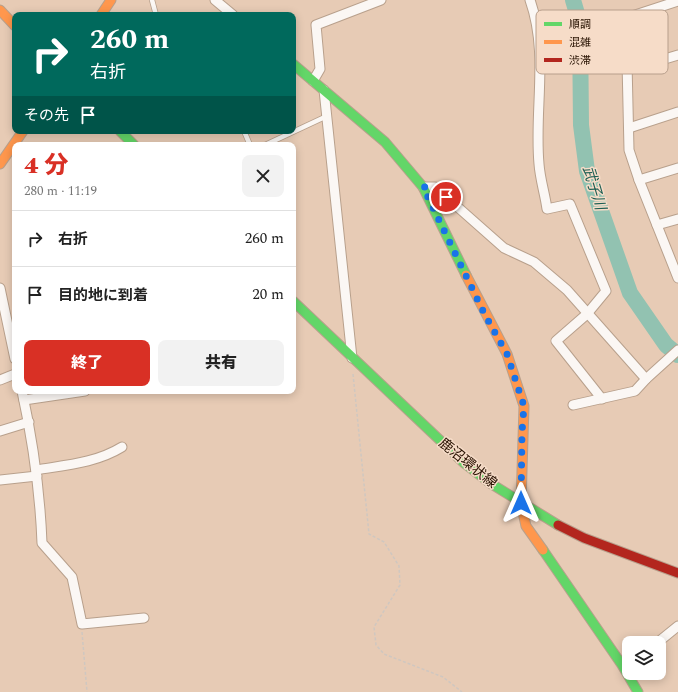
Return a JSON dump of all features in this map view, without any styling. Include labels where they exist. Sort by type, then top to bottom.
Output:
[{"type":"main road","points":[[103,12],[111,0]]},
{"type":"main road","points":[[0,10],[12,23]]},
{"type":"main road","points":[[296,67],[384,142],[423,187],[485,315],[507,354],[524,406],[521,503],[526,526],[539,546],[622,658]]},
{"type":"main road","points":[[123,134],[131,142]]},
{"type":"main road","points":[[0,164],[12,147]]},
{"type":"main road","name":"鹿沼環状線","points":[[296,304],[464,463],[521,503],[584,538],[678,573]]},
{"type":"main road","points":[[633,680],[638,692]]},
{"type":"street","points":[[215,0],[229,12]]},
{"type":"street","points":[[313,81],[320,69],[316,25],[381,0]]},
{"type":"street","points":[[530,0],[536,22]]},
{"type":"street","points":[[650,10],[678,1]]},
{"type":"street","points":[[668,58],[678,55]]},
{"type":"street","points":[[541,74],[539,165],[547,209],[570,204],[606,291],[587,314],[556,341],[602,398]]},
{"type":"street","points":[[628,74],[629,150],[639,180],[677,273]]},
{"type":"street","points":[[324,90],[352,358]]},
{"type":"street","points":[[629,128],[678,112]]},
{"type":"street","points":[[639,180],[678,168]]},
{"type":"street","points":[[423,187],[435,187],[504,248],[534,262],[567,290],[646,379]]},
{"type":"street","points":[[657,225],[678,219]]},
{"type":"street","points":[[0,288],[12,345]]},
{"type":"street","points":[[573,405],[635,391],[678,350]]},
{"type":"street","points":[[0,380],[12,375]]},
{"type":"street","points":[[38,394],[23,395],[37,473],[42,543],[72,577],[82,624],[144,618]]},
{"type":"street","points":[[0,431],[29,422]]},
{"type":"street","points":[[0,480],[108,456],[122,447]]},
{"type":"street","points":[[666,636],[678,626]]},
{"type":"lane","points":[[152,0],[155,12]]},
{"type":"lane","points":[[296,130],[327,116]]},
{"type":"lane","points":[[271,142],[289,134]]},
{"type":"path","points":[[353,374],[369,534],[384,542],[399,566],[400,585],[374,627],[376,645],[384,654],[443,677],[462,692]]},
{"type":"path","points":[[82,624],[87,692]]},
{"type":"waterway","name":"武子川","points":[[573,0],[576,10]]},
{"type":"waterway","name":"武子川","points":[[580,74],[581,125],[587,171],[630,293],[666,345],[678,355]]},
{"type":"traffic: fast","points":[[296,67],[385,142],[423,187],[466,275]]},
{"type":"traffic: fast","points":[[123,134],[131,142]]},
{"type":"traffic: fast","points":[[296,304],[464,463],[490,483],[558,525]]},
{"type":"traffic: fast","points":[[543,550],[622,665],[638,692]]},
{"type":"traffic: slow","points":[[103,12],[111,0]]},
{"type":"traffic: slow","points":[[0,10],[12,23]]},
{"type":"traffic: slow","points":[[15,142],[21,134]]},
{"type":"traffic: slow","points":[[0,164],[12,147]]},
{"type":"traffic: slow","points":[[466,275],[507,354],[524,406],[521,503],[526,526],[543,550]]},
{"type":"traffic: jam","points":[[558,525],[584,538],[678,573]]},
{"type":"route","points":[[446,197],[435,187],[423,187],[485,315],[507,354],[524,406],[521,503]]}]
